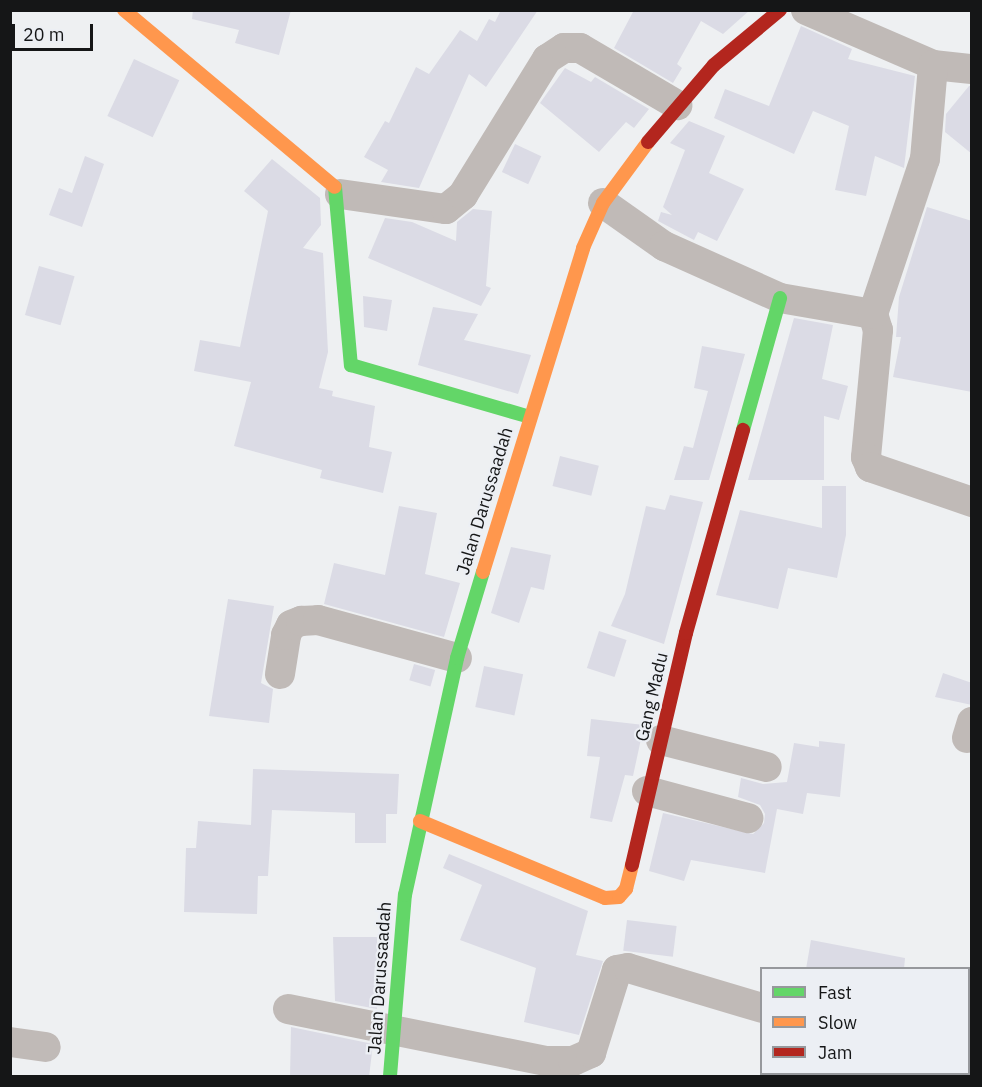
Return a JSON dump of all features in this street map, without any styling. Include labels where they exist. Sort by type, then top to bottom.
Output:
[{"type":"street","points":[[124,10],[330,180],[340,195],[344,316],[351,365],[530,417]]},
{"type":"street","name":"Jalan Darussaadah","points":[[390,1077],[405,895],[457,658],[584,248],[603,203],[677,105],[714,65],[780,10]]},
{"type":"street","points":[[806,10],[933,65],[972,69]]},
{"type":"street","points":[[340,195],[446,209],[463,195],[547,59],[564,48],[580,48],[677,105]]},
{"type":"street","points":[[933,65],[925,159],[873,314],[878,330],[866,457],[870,467],[972,502]]},
{"type":"street","points":[[603,203],[664,246],[780,298],[873,314]]},
{"type":"street","name":"Gang Madu","points":[[420,821],[605,898],[620,897],[626,889],[647,791],[686,633],[780,298]]},
{"type":"street","points":[[280,674],[286,635],[291,625],[301,621],[318,620],[457,658]]},
{"type":"street","points":[[661,740],[767,767]]},
{"type":"street","points":[[647,791],[748,818]]},
{"type":"street","points":[[288,1008],[546,1061],[573,1061],[591,1053],[617,970],[628,968],[760,1007]]},
{"type":"street","points":[[10,1042],[46,1047]]},
{"type":"building","points":[[193,10],[291,10],[279,55],[235,43],[239,30],[192,19]]},
{"type":"building","points":[[501,10],[538,10],[486,87],[469,74],[419,188],[381,182],[388,170],[364,157],[385,121],[389,123],[416,67],[429,74],[460,30],[477,41],[489,19],[495,22]]},
{"type":"building","points":[[634,10],[750,10],[723,34],[701,21],[677,64],[682,68],[673,83],[614,48]]},
{"type":"building","points":[[801,26],[852,49],[848,59],[915,76],[904,168],[875,156],[866,196],[835,190],[849,126],[813,111],[794,154],[714,118],[725,89],[769,106]]},
{"type":"building","points":[[134,59],[179,80],[153,137],[107,116]]},
{"type":"building","points":[[565,68],[591,82],[595,77],[649,109],[634,128],[626,122],[599,152],[540,103]]},
{"type":"building","points":[[969,86],[972,86],[972,154],[945,132],[946,114]]},
{"type":"building","points":[[689,121],[725,136],[709,173],[744,189],[717,241],[698,232],[694,240],[658,221],[661,212],[672,215],[663,207],[685,150],[670,143]]},
{"type":"building","points":[[515,144],[541,156],[528,184],[502,172]]},
{"type":"building","points":[[85,156],[104,164],[82,227],[49,215],[59,188],[72,193]]},
{"type":"building","points":[[272,159],[320,198],[321,225],[303,248],[323,253],[328,352],[319,388],[333,391],[332,396],[375,406],[369,447],[392,452],[383,493],[320,478],[322,470],[234,446],[251,382],[194,371],[200,340],[240,347],[268,211],[244,191]]},
{"type":"building","points":[[927,207],[972,221],[972,392],[893,377],[901,337],[896,337],[899,297]]},
{"type":"building","points":[[473,209],[492,211],[486,286],[491,288],[481,306],[368,258],[385,218],[412,222],[456,241],[457,222]]},
{"type":"building","points":[[39,266],[75,276],[61,325],[25,315]]},
{"type":"building","points":[[363,296],[392,300],[387,331],[364,327]]},
{"type":"building","points":[[433,307],[478,314],[464,340],[531,355],[518,394],[418,365]]},
{"type":"building","points":[[794,318],[833,325],[822,379],[848,386],[839,420],[824,416],[824,480],[748,480]]},
{"type":"building","points":[[702,346],[745,354],[709,480],[674,480],[684,446],[693,448],[708,391],[694,388]]},
{"type":"building","points":[[560,456],[599,466],[591,496],[553,486]]},
{"type":"building","points":[[822,486],[846,486],[846,535],[837,578],[788,568],[778,609],[716,595],[740,510],[822,528]]},
{"type":"building","points":[[670,495],[703,502],[664,644],[611,626],[625,594],[646,506],[665,510]]},
{"type":"building","points":[[399,506],[437,513],[425,574],[460,583],[444,637],[324,604],[334,563],[385,575]]},
{"type":"building","points":[[511,547],[551,555],[544,590],[531,587],[519,623],[491,613]]},
{"type":"building","points":[[228,599],[274,606],[261,683],[273,689],[269,723],[209,716]]},
{"type":"building","points":[[599,631],[627,640],[615,677],[587,668]]},
{"type":"building","points":[[414,664],[435,670],[430,686],[409,680]]},
{"type":"building","points":[[484,666],[523,674],[514,715],[475,707]]},
{"type":"building","points":[[943,673],[972,683],[972,705],[935,697]]},
{"type":"building","points":[[591,719],[644,725],[633,776],[625,775],[612,822],[590,818],[600,757],[587,756]]},
{"type":"building","points":[[819,741],[845,744],[840,797],[807,793],[803,814],[777,809],[765,873],[691,860],[684,881],[649,871],[663,813],[753,834],[764,823],[765,814],[760,805],[738,797],[741,778],[763,784],[787,782],[794,743],[819,747]]},
{"type":"building","points":[[253,769],[399,774],[397,814],[386,814],[386,843],[355,843],[355,813],[272,810],[268,876],[258,876],[257,914],[184,912],[186,848],[196,848],[198,821],[251,825]]},
{"type":"building","points":[[449,854],[588,911],[576,955],[603,961],[579,1035],[524,1022],[536,968],[460,940],[482,885],[443,868]]},
{"type":"building","points":[[627,920],[677,926],[673,957],[623,951]]},
{"type":"building","points":[[333,937],[377,937],[377,1009],[335,1001]]},
{"type":"building","points":[[811,940],[905,958],[904,967],[806,967]]},
{"type":"building","points":[[291,1027],[373,1044],[369,1077],[290,1077]]},
{"type":"traffic: fast","points":[[335,187],[351,365],[530,417]]},
{"type":"traffic: fast","points":[[743,430],[780,298]]},
{"type":"traffic: fast","points":[[390,1076],[405,895],[457,658],[483,572]]},
{"type":"traffic: slow","points":[[124,10],[335,187]]},
{"type":"traffic: slow","points":[[483,572],[583,248],[603,203],[648,142]]},
{"type":"traffic: slow","points":[[420,821],[605,898],[619,897],[626,889],[632,865]]},
{"type":"traffic: jam","points":[[648,142],[714,65],[780,10]]},
{"type":"traffic: jam","points":[[632,865],[686,633],[743,430]]}]
